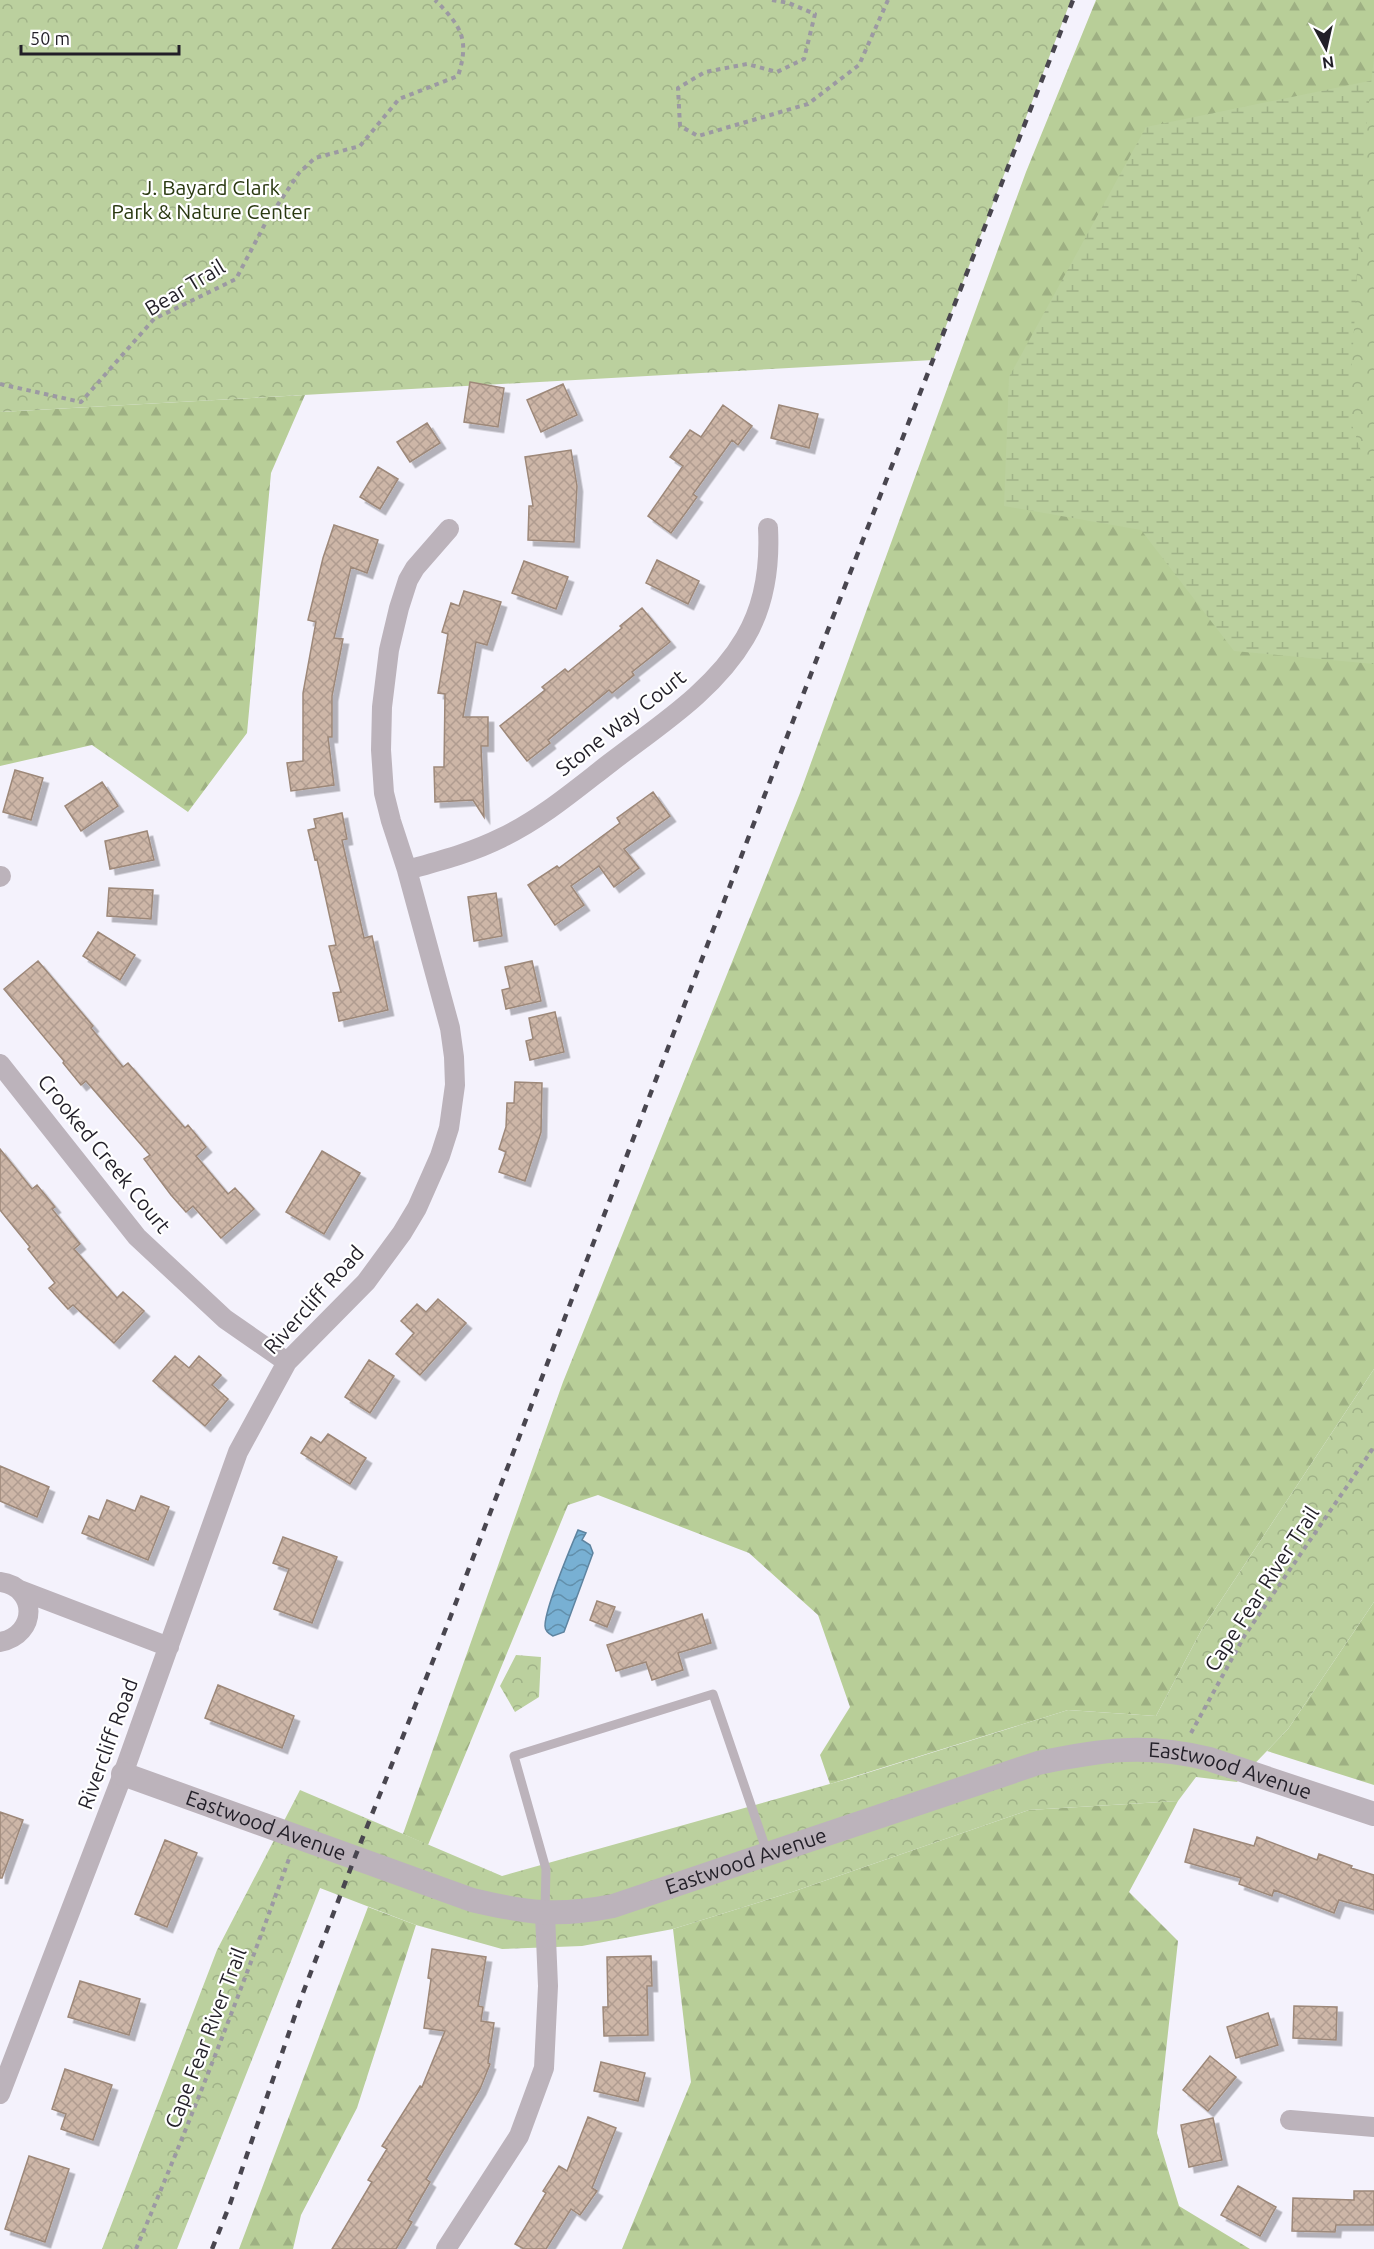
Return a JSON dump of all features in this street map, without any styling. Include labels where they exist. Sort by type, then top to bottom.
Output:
[{"type":"street","name":"Stone Way Court","points":[[407,870],[476,849],[502,838],[540,816],[701,692],[730,660],[746,636],[758,610],[766,582],[770,554],[768,528]]},
{"type":"street","name":"Rivercliff Road","points":[[0,2094],[123,1774],[238,1452],[287,1362],[366,1282],[402,1233],[417,1208],[440,1156],[449,1128],[455,1085],[450,1028],[384,793],[381,750],[382,707],[389,650],[408,580],[424,556],[449,529]]},
{"type":"street","name":"Crooked Creek Court","points":[[0,1064],[137,1237],[225,1319],[287,1362]]},
{"type":"street","points":[[0,1582],[169,1647]]},
{"type":"street","points":[[0,1642],[9,1641],[25,1627],[29,1607],[20,1590]]},
{"type":"street","name":"Eastwood Avenue","points":[[123,1774],[472,1900],[513,1910],[545,1914],[585,1911],[613,1905],[1038,1763],[1124,1748],[1152,1748],[1209,1759],[1374,1814]]},
{"type":"street","points":[[447,2249],[519,2136],[544,2068],[548,1986],[545,1914]]},
{"type":"street","points":[[1290,2120],[1374,2127]]},
{"type":"lane","points":[[545,1914],[546,1869],[514,1756],[713,1694],[768,1855]]},
{"type":"path","name":"Bear Trail","points":[[0,384],[81,402],[154,320],[236,279],[266,222],[299,173],[315,158],[360,146],[399,99],[458,76],[465,57],[460,28],[435,0]]},
{"type":"path","points":[[772,0],[789,3],[815,14],[804,59],[777,72],[747,64],[705,72],[678,88],[680,126],[698,136],[808,104],[859,65],[888,0]]},
{"type":"path","name":"Cape Fear River Trail","points":[[1181,1752],[1245,1635],[1374,1447]]},
{"type":"path","name":"Cape Fear River Trail","points":[[136,2249],[241,1992],[297,1836]]},
{"type":"green space","name":"J. Bayard Clark Park & Nature Center","points":[[0,0],[1071,0],[933,360],[0,412]]},
{"type":"green space","points":[[1096,0],[1374,0],[1374,1369],[1202,1629],[1156,1716],[1068,1710],[830,1784],[820,1755],[850,1707],[818,1615],[749,1553],[598,1495],[568,1505],[428,1845],[403,1834],[563,1382],[800,793],[1026,172]]},
{"type":"green space","points":[[1374,57],[1374,489],[1349,416],[1365,139]]},
{"type":"green space","points":[[1374,80],[1374,664],[1234,651],[1141,530],[1004,506],[1009,377],[1146,127]]},
{"type":"green space","points":[[305,395],[271,473],[247,733],[188,812],[92,745],[0,766],[0,412]]},
{"type":"green space","points":[[1374,1369],[1374,1602],[1288,1729],[1237,1782],[1196,1777],[1178,1801],[1029,1810],[792,1892],[673,1929],[582,1946],[502,1949],[416,1925],[320,1888],[177,2249],[102,2249],[217,1950],[300,1790],[502,1876],[851,1778],[1068,1710],[1156,1716],[1202,1629]]},
{"type":"green space","points":[[1374,1602],[1374,1785],[1267,1751],[1288,1729]]},
{"type":"green space","points":[[516,1655],[541,1657],[539,1697],[515,1712],[500,1686]]},
{"type":"green space","points":[[1178,1801],[1129,1892],[1178,1941],[1157,2133],[1179,2206],[1250,2249],[622,2249],[691,2082],[673,1929],[792,1892],[1029,1810]]},
{"type":"green space","points":[[368,1907],[416,1925],[357,2108],[301,2215],[293,2249],[239,2249]]},
{"type":"water","points":[[578,1530],[586,1533],[582,1540],[590,1545],[593,1553],[564,1632],[553,1636],[546,1629],[546,1617],[558,1578]]},
{"type":"building","points":[[470,382],[504,388],[498,427],[464,422]]},
{"type":"building","points":[[563,384],[577,415],[541,432],[527,400]]},
{"type":"building","points":[[723,405],[752,426],[738,445],[732,440],[693,494],[697,497],[671,533],[648,516],[683,466],[670,457],[690,430],[701,437]]},
{"type":"building","points":[[779,405],[818,414],[809,448],[771,438]]},
{"type":"building","points":[[427,423],[440,443],[410,462],[397,442]]},
{"type":"building","points":[[571,450],[577,486],[574,542],[528,540],[529,506],[533,506],[525,457]]},
{"type":"building","points":[[378,467],[398,479],[380,509],[360,497]]},
{"type":"building","points":[[334,525],[378,540],[367,573],[351,567],[334,638],[343,639],[332,696],[332,737],[328,737],[334,785],[291,791],[287,763],[303,761],[303,693],[316,622],[308,620],[323,558]]},
{"type":"building","points":[[657,560],[699,581],[688,604],[646,583]]},
{"type":"building","points":[[524,561],[568,577],[556,609],[512,593]]},
{"type":"building","points":[[464,591],[501,602],[487,645],[476,642],[463,717],[488,717],[488,746],[481,746],[484,817],[473,800],[435,802],[434,767],[444,767],[445,694],[438,693],[448,634],[442,632],[451,603],[459,606]]},
{"type":"building","points":[[642,608],[670,642],[632,672],[634,675],[612,693],[609,690],[548,740],[550,743],[527,761],[500,726],[545,690],[542,687],[565,669],[568,672],[622,628],[620,626]]},
{"type":"building","points":[[15,770],[43,778],[31,820],[3,812]]},
{"type":"building","points":[[102,782],[118,806],[81,831],[65,806]]},
{"type":"building","points":[[653,792],[670,816],[624,849],[639,868],[614,887],[599,866],[571,886],[584,905],[555,925],[528,885],[557,866],[559,868],[620,823],[617,818]]},
{"type":"building","points":[[342,813],[347,839],[342,840],[364,938],[372,936],[388,1010],[339,1021],[333,993],[341,992],[329,946],[336,945],[317,859],[315,860],[308,830],[316,828],[314,819]]},
{"type":"building","points":[[147,831],[154,860],[110,869],[105,841]]},
{"type":"building","points":[[109,888],[153,890],[151,919],[107,916]]},
{"type":"building","points":[[496,893],[502,936],[474,941],[468,897]]},
{"type":"building","points":[[98,932],[135,955],[120,980],[83,956]]},
{"type":"building","points":[[38,961],[93,1026],[91,1028],[123,1067],[128,1063],[185,1128],[188,1125],[206,1147],[196,1156],[228,1194],[235,1188],[254,1209],[221,1238],[193,1206],[186,1212],[171,1195],[144,1159],[150,1155],[86,1081],[81,1085],[4,989]]},
{"type":"building","points":[[532,961],[541,1001],[506,1009],[502,990],[510,988],[505,967]]},
{"type":"building","points":[[555,1012],[564,1052],[530,1060],[526,1041],[533,1039],[529,1018]]},
{"type":"building","points":[[515,1082],[542,1083],[541,1132],[525,1181],[499,1172],[506,1152],[499,1149],[506,1127],[507,1103],[514,1103]]},
{"type":"building","points":[[0,1149],[32,1189],[37,1185],[55,1207],[52,1209],[80,1244],[74,1249],[117,1298],[123,1292],[144,1311],[114,1343],[73,1305],[68,1309],[49,1288],[55,1283],[0,1210]]},
{"type":"building","points":[[322,1151],[360,1173],[324,1234],[286,1212]]},
{"type":"building","points":[[438,1299],[466,1323],[420,1375],[396,1354],[414,1333],[401,1321],[417,1304],[426,1312]]},
{"type":"building","points":[[175,1356],[189,1368],[199,1356],[221,1375],[212,1385],[228,1399],[205,1426],[153,1381]]},
{"type":"building","points":[[369,1360],[394,1376],[370,1413],[345,1397]]},
{"type":"building","points":[[328,1434],[366,1458],[350,1484],[301,1453],[311,1437],[321,1443]]},
{"type":"building","points":[[0,1466],[49,1487],[37,1517],[0,1501]]},
{"type":"building","points":[[141,1496],[169,1507],[148,1560],[82,1533],[89,1516],[99,1520],[107,1500],[135,1511]]},
{"type":"building","points":[[283,1537],[337,1557],[312,1623],[274,1609],[289,1569],[273,1563]]},
{"type":"building","points":[[597,1601],[615,1607],[607,1627],[590,1620]]},
{"type":"building","points":[[702,1614],[711,1643],[678,1653],[683,1670],[652,1680],[646,1662],[616,1671],[607,1645]]},
{"type":"building","points":[[218,1685],[294,1716],[282,1748],[205,1718]]},
{"type":"building","points":[[0,1812],[23,1820],[2,1878],[0,1878]]},
{"type":"building","points":[[1194,1829],[1254,1846],[1257,1837],[1317,1860],[1319,1854],[1374,1875],[1374,1910],[1339,1900],[1334,1913],[1274,1890],[1272,1896],[1239,1884],[1241,1878],[1185,1862]]},
{"type":"building","points":[[165,1840],[197,1853],[167,1927],[135,1914]]},
{"type":"building","points":[[432,1949],[486,1957],[478,2006],[483,2007],[481,2021],[494,2023],[488,2063],[490,2064],[480,2089],[426,2179],[430,2182],[408,2220],[412,2222],[396,2249],[332,2249],[372,2182],[368,2180],[387,2149],[382,2146],[420,2086],[422,2087],[445,2031],[424,2028],[431,1979],[428,1978]]},
{"type":"building","points":[[651,1956],[652,1986],[647,1986],[648,2035],[604,2036],[603,2007],[608,2007],[607,1957]]},
{"type":"building","points":[[80,1981],[140,1999],[129,2035],[68,2017]]},
{"type":"building","points":[[1294,2006],[1337,2007],[1336,2040],[1293,2038]]},
{"type":"building","points":[[1268,2013],[1278,2045],[1236,2058],[1227,2027]]},
{"type":"building","points":[[1210,2056],[1236,2077],[1208,2111],[1183,2090]]},
{"type":"building","points":[[601,2062],[645,2073],[638,2101],[594,2091]]},
{"type":"building","points":[[65,2069],[112,2085],[93,2140],[61,2129],[66,2114],[52,2109]]},
{"type":"building","points":[[588,2117],[616,2128],[592,2188],[597,2191],[580,2215],[571,2209],[546,2249],[524,2249],[515,2244],[546,2193],[543,2191],[559,2166],[567,2171]]},
{"type":"building","points":[[1213,2118],[1222,2160],[1189,2167],[1181,2125]]},
{"type":"building","points":[[29,2156],[69,2169],[45,2242],[5,2229]]},
{"type":"building","points":[[1238,2186],[1276,2207],[1260,2236],[1221,2215]]},
{"type":"building","points":[[1354,2191],[1374,2191],[1374,2225],[1336,2225],[1335,2232],[1292,2231],[1293,2198],[1354,2200]]},
{"type":"railway","points":[[212,2249],[230,2204],[301,1998],[450,1618],[819,653],[1073,0]]}]
